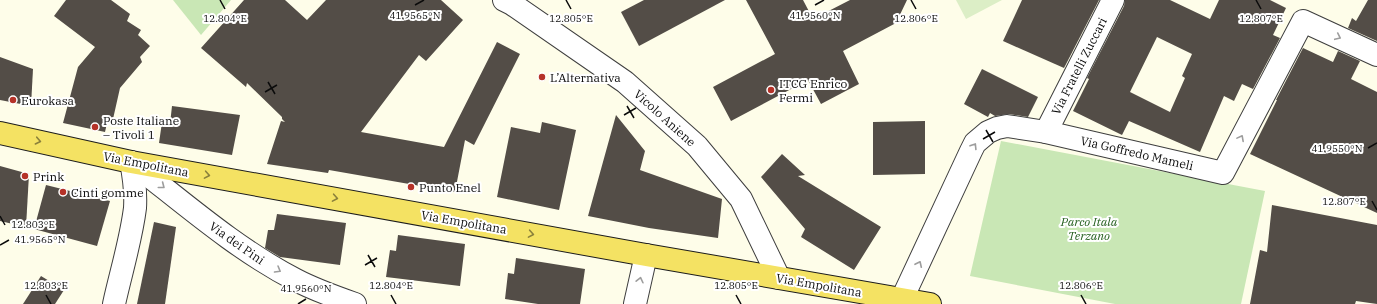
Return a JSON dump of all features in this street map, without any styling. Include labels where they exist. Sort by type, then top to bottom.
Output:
[{"type":"main road","name":"Via Empolitana","points":[[0,133],[131,162],[646,255],[930,304]]},
{"type":"street","name":"Vicolo Aniene","points":[[504,0],[625,82],[697,146],[741,199],[779,278]]},
{"type":"street","name":"Via Fratelli Zuccari","points":[[1046,132],[1113,0]]},
{"type":"street","name":"Via Goffredo Mameli","points":[[902,299],[975,144],[988,132],[1007,126],[1046,132],[1223,173],[1303,21],[1377,55]]},
{"type":"street","points":[[114,304],[135,207],[135,185],[131,162]]},
{"type":"street","name":"Via dei Pini","points":[[131,162],[250,254],[296,281],[355,304]]},
{"type":"street","points":[[635,304],[646,255]]},
{"type":"green space","points":[[173,0],[231,0],[201,35]]},
{"type":"green space","points":[[956,0],[1002,0],[966,19]]},
{"type":"green space","name":"Parco Itala Terzano","points":[[1001,141],[1265,191],[1241,304],[1115,304],[970,276]]},
{"type":"building","points":[[66,0],[111,0],[130,14],[127,21],[141,30],[138,35],[150,46],[140,57],[142,62],[120,88],[113,119],[108,119],[105,132],[63,123],[78,67],[95,47],[54,16]]},
{"type":"building","points":[[244,0],[285,0],[307,20],[326,0],[441,0],[463,20],[426,61],[419,55],[361,132],[444,147],[497,42],[520,54],[474,145],[465,140],[455,192],[329,170],[328,173],[267,164],[281,121],[285,122],[282,117],[247,83],[246,87],[201,48]]},
{"type":"building","points":[[644,0],[725,0],[639,46],[621,12]]},
{"type":"building","points":[[746,0],[803,0],[813,19],[850,0],[907,0],[896,23],[843,51],[859,84],[821,104],[808,80],[731,121],[713,87],[775,54]]},
{"type":"building","points":[[1022,0],[1099,0],[1064,68],[1003,41]]},
{"type":"building","points":[[1125,0],[1170,0],[1210,19],[1219,0],[1270,0],[1286,8],[1273,35],[1280,38],[1253,89],[1242,84],[1234,101],[1224,96],[1200,152],[1129,121],[1122,135],[1073,111],[1089,79],[1087,78],[1124,6]],"holes":[[[1157,37],[1192,54],[1182,76],[1185,78],[1170,112],[1130,92]]]},
{"type":"building","points":[[1368,0],[1377,0],[1377,41],[1348,28],[1352,18],[1356,21]]},
{"type":"building","points":[[1303,48],[1333,62],[1338,51],[1360,61],[1351,79],[1377,92],[1377,213],[1250,154]]},
{"type":"building","points":[[0,57],[33,69],[31,106],[0,100]]},
{"type":"building","points":[[982,69],[1038,97],[1028,117],[1009,114],[995,116],[990,113],[988,117],[964,104]]},
{"type":"building","points":[[172,106],[240,115],[232,155],[159,143],[162,122],[170,124]]},
{"type":"building","points":[[616,115],[645,151],[640,170],[722,199],[718,238],[649,228],[588,216]]},
{"type":"building","points":[[925,121],[925,174],[873,175],[873,122]]},
{"type":"building","points":[[542,122],[576,130],[559,210],[497,197],[511,127],[540,133]]},
{"type":"building","points":[[782,154],[805,175],[798,176],[881,227],[854,270],[801,237],[805,229],[761,177]]},
{"type":"building","points":[[0,166],[29,174],[26,227],[0,221]]},
{"type":"building","points":[[46,185],[110,201],[97,246],[34,229]]},
{"type":"building","points":[[1272,205],[1377,225],[1377,304],[1356,301],[1355,304],[1250,304],[1260,250],[1267,252]]},
{"type":"building","points":[[277,214],[346,223],[340,265],[280,257],[265,248],[268,230],[274,230]]},
{"type":"building","points":[[154,222],[176,227],[165,304],[137,304]]},
{"type":"building","points":[[398,235],[465,244],[460,286],[386,277],[390,250],[396,251]]},
{"type":"building","points":[[516,258],[585,269],[580,304],[538,304],[505,299],[508,273],[514,274]]},
{"type":"building","points":[[41,276],[64,290],[55,304],[23,304]]},
{"type":"place","name":"L’Alternativa","points":[[542,77]]},
{"type":"place","name":"ITCG Enrico Fermi","points":[[771,90]]},
{"type":"place","name":"Eurokasa","points":[[13,100]]},
{"type":"place","name":"Poste Italiane – Tivoli 1","points":[[95,127]]},
{"type":"place","name":"Prink","points":[[25,176]]},
{"type":"place","name":"Punto Enel","points":[[411,187]]},
{"type":"place","name":"Cinti gomme","points":[[63,192]]}]
